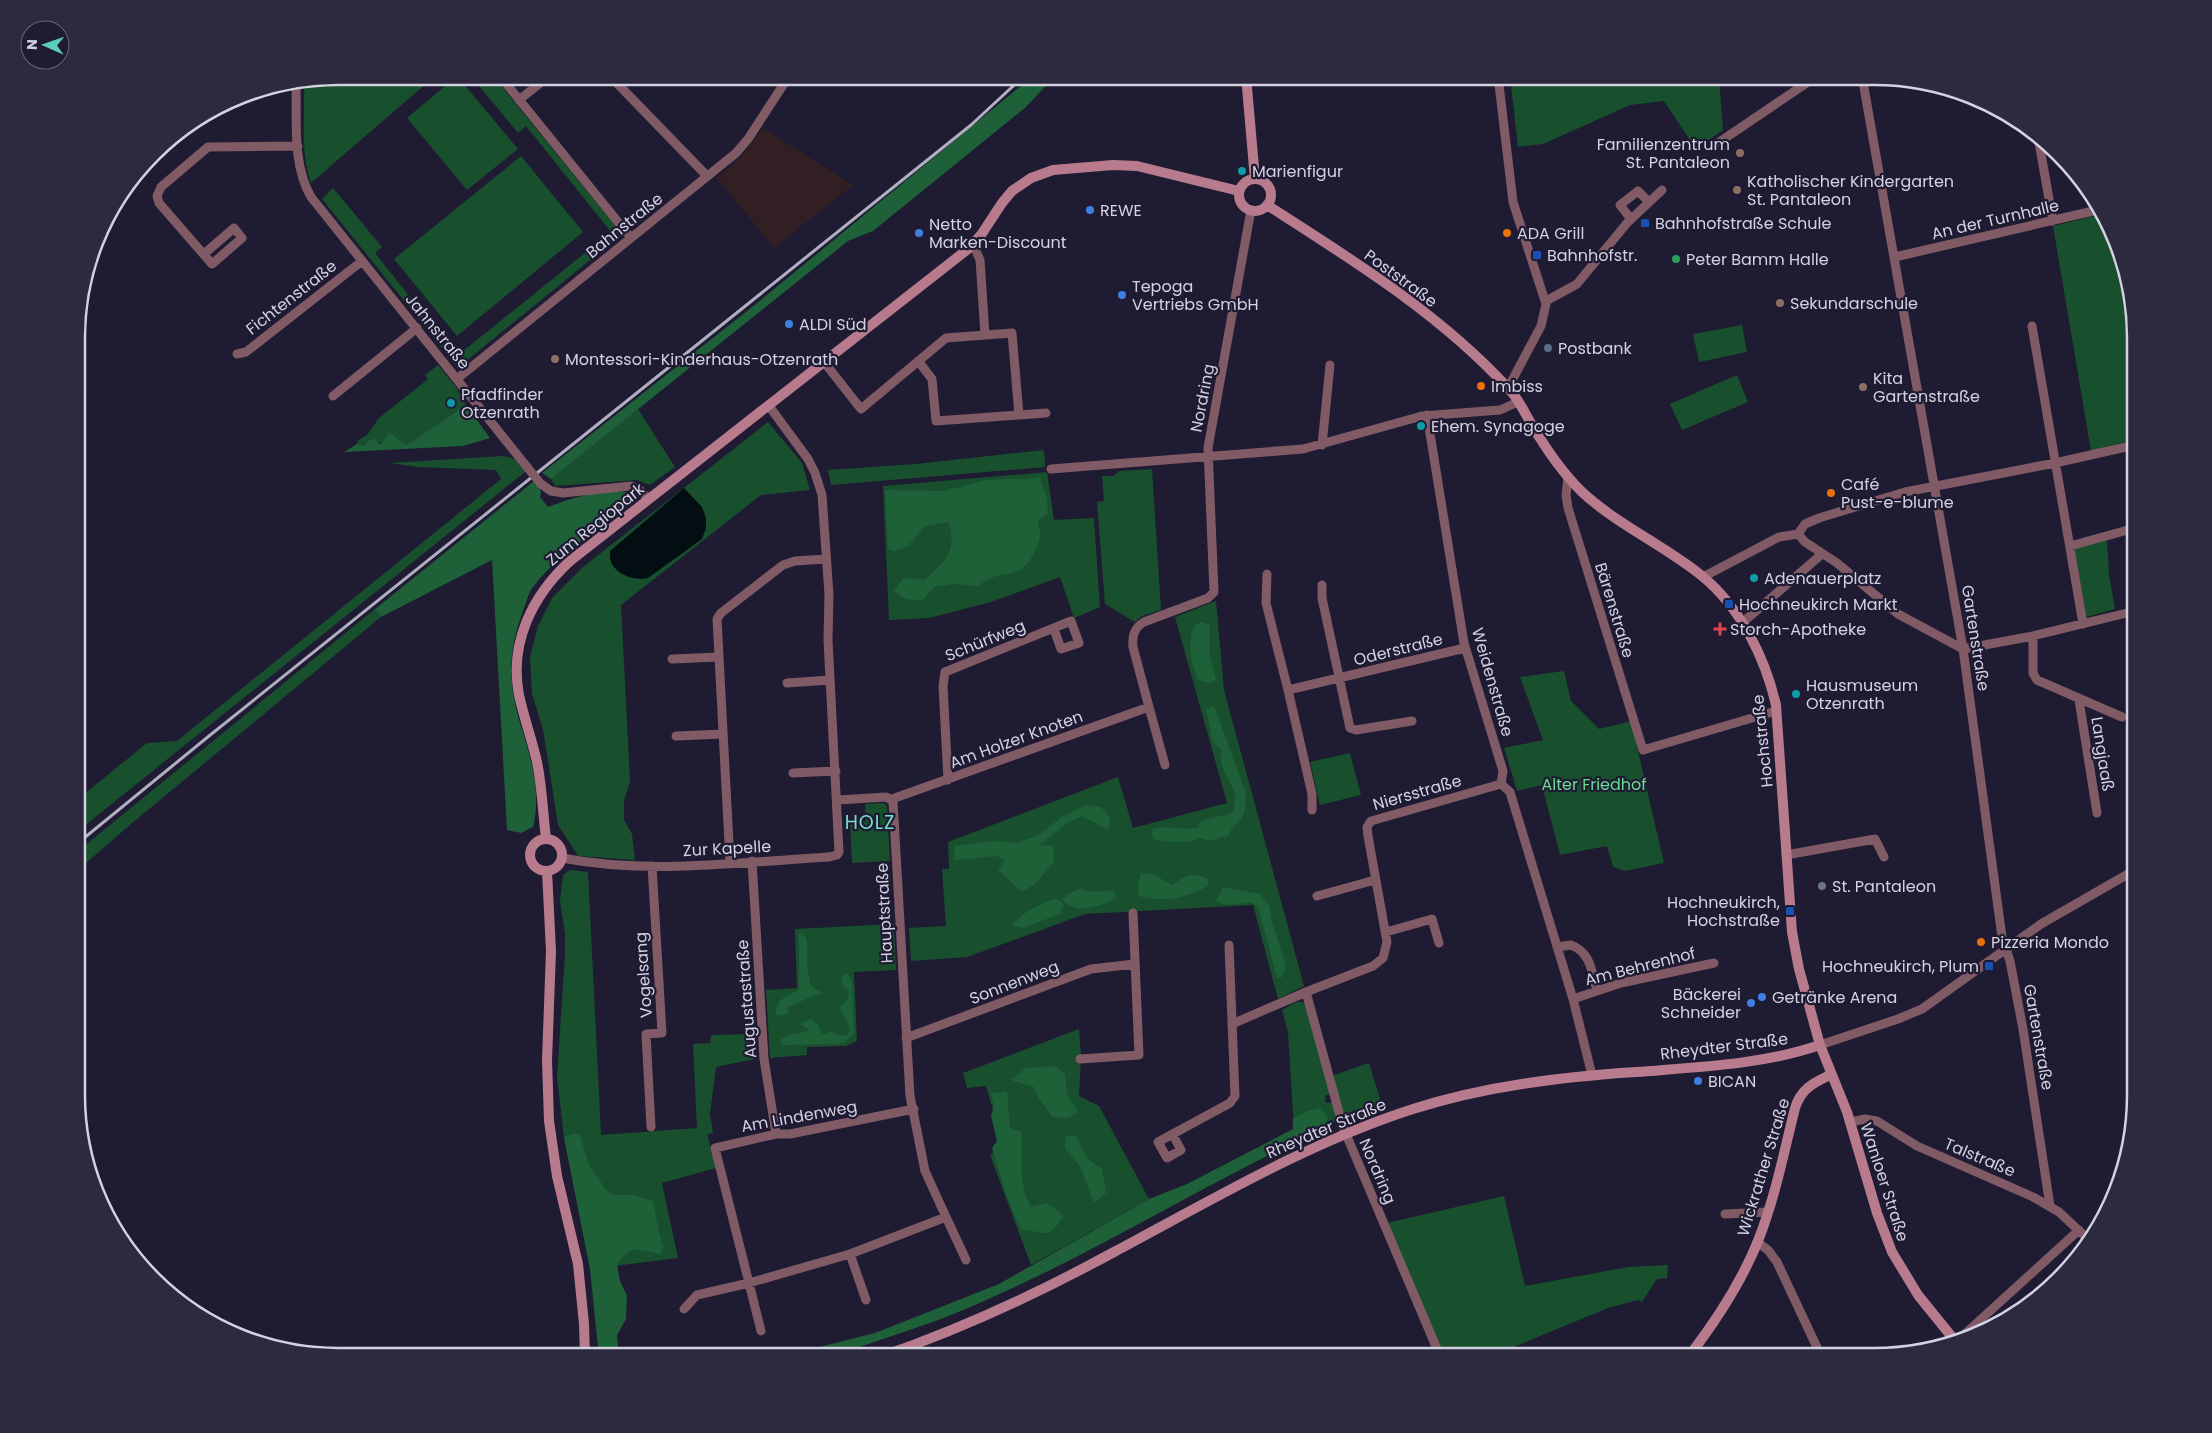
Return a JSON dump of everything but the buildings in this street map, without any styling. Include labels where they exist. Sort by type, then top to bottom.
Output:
[{"type":"street","points":[[507,85],[631,238]]},
{"type":"street","points":[[519,100],[537,85]]},
{"type":"street","points":[[619,85],[707,176]]},
{"type":"street","name":"Bahnstraße","points":[[458,378],[745,144],[783,85]]},
{"type":"street","points":[[1247,85],[1255,179]]},
{"type":"street","points":[[1499,85],[1513,202],[1546,300],[1542,324],[1508,388]]},
{"type":"street","points":[[1718,143],[1804,85]]},
{"type":"street","name":"Gartenstraße","points":[[1864,85],[1963,649],[2002,937],[2007,947],[2023,1029],[2050,1206]]},
{"type":"street","name":"Jahnstraße","points":[[296,89],[300,172],[308,191],[541,484],[550,491],[563,493],[631,486],[649,499]]},
{"type":"street","points":[[204,254],[159,203],[158,196],[161,187],[208,147],[298,146]]},
{"type":"street","points":[[2040,147],[2053,221]]},
{"type":"street","name":"Zum Regiopark","points":[[546,839],[537,763],[518,688],[518,658],[524,629],[539,596],[559,571],[973,244],[1002,203],[1015,189],[1034,176],[1053,170],[1117,165],[1138,166],[1239,191]]},
{"type":"street","points":[[1255,179],[1261,180],[1268,187],[1270,196],[1267,205],[1258,210],[1251,210],[1242,204],[1239,191],[1244,184],[1255,179]]},
{"type":"street","points":[[1546,300],[1576,284],[1631,219],[1662,190]]},
{"type":"street","points":[[1631,219],[1620,205],[1638,191],[1649,202]]},
{"type":"street","name":"Poststraße","points":[[1267,205],[1415,305],[1484,364],[1508,388]]},
{"type":"street","name":"Nordring","points":[[1149,707],[1133,647],[1136,629],[1144,622],[1208,598],[1214,593],[1208,458],[1209,438],[1251,210]]},
{"type":"street","name":"An der Turnhalle","points":[[1895,257],[2093,211]]},
{"type":"street","points":[[973,244],[980,260],[985,335]]},
{"type":"street","name":"Fichtenstraße","points":[[237,354],[246,352],[362,261]]},
{"type":"street","points":[[2032,326],[2083,624]]},
{"type":"street","points":[[333,396],[417,328]]},
{"type":"street","points":[[824,362],[861,409],[946,338],[1012,332],[1019,415]]},
{"type":"street","points":[[919,362],[932,379],[936,421],[1046,413]]},
{"type":"street","points":[[1322,445],[1330,365]]},
{"type":"street","name":"Hochstraße","points":[[1508,388],[1547,451],[1568,477],[1605,511],[1703,577],[1727,601],[1754,644],[1771,685],[1776,710],[1794,946],[1820,1045]]},
{"type":"street","points":[[1051,469],[1296,450],[1322,445],[1427,415],[1500,410],[1518,402]]},
{"type":"street","points":[[769,406],[801,448],[815,473],[823,502],[830,680],[838,800],[886,797],[892,799]]},
{"type":"street","name":"Weidenstraße","points":[[1427,415],[1465,648],[1503,771],[1501,784],[1510,792],[1573,999],[1592,1075]]},
{"type":"street","points":[[1703,577],[1779,537],[1798,534],[1805,524],[1830,514],[1934,484],[2055,463],[2127,447]]},
{"type":"street","name":"Bärenstraße","points":[[1568,477],[1566,488],[1568,508],[1643,750],[1776,710]]},
{"type":"street","points":[[2070,546],[2127,530]]},
{"type":"street","points":[[1798,534],[1805,542],[1837,563],[1898,614],[1963,649],[2033,636],[2127,613]]},
{"type":"street","points":[[1742,623],[1822,554]]},
{"type":"street","points":[[730,862],[717,622],[721,613],[783,565],[795,561],[826,559]]},
{"type":"street","points":[[1267,574],[1266,603],[1312,794],[1312,810]]},
{"type":"street","name":"Oderstraße","points":[[1322,584],[1322,598],[1351,729],[1412,721]]},
{"type":"street","name":"Schürfweg","points":[[948,780],[943,682],[945,672],[1054,629]]},
{"type":"street","name":"Langjaaß","points":[[2033,636],[2033,670],[2035,679],[2122,717]]},
{"type":"street","name":"Oderstraße","points":[[1288,690],[1465,648]]},
{"type":"street","points":[[672,659],[718,656]]},
{"type":"street","points":[[787,683],[830,680]]},
{"type":"street","name":"Langjaaß","points":[[2080,700],[2097,813]]},
{"type":"street","points":[[1149,707],[1165,766]]},
{"type":"street","name":"Am Holzer Knoten","points":[[892,799],[1149,707]]},
{"type":"street","points":[[676,736],[723,734]]},
{"type":"street","points":[[793,773],[836,771]]},
{"type":"street","name":"Niersstraße","points":[[1232,1024],[1377,964],[1383,958],[1387,949],[1386,932],[1367,832],[1371,821],[1501,784]]},
{"type":"street","name":"Hauptstraße","points":[[892,799],[910,1096],[914,1109]]},
{"type":"street","name":"Zur Kapelle","points":[[562,858],[605,864],[652,866],[837,855],[840,847],[838,800]]},
{"type":"street","points":[[551,839],[560,846],[562,858],[556,868],[547,871],[535,866],[530,854],[535,844],[551,839]]},
{"type":"street","points":[[1786,855],[1875,839],[1884,857]]},
{"type":"street","name":"Augustastraße","points":[[752,861],[764,1059],[776,1134]]},
{"type":"street","name":"Vogelsang","points":[[651,1126],[646,1034],[662,1033],[652,866]]},
{"type":"street","points":[[547,871],[551,966],[547,1046],[549,1121],[558,1176],[578,1264],[585,1348]]},
{"type":"street","points":[[1820,1045],[1918,1012],[2041,924],[2127,875]]},
{"type":"street","points":[[1317,896],[1376,880]]},
{"type":"street","points":[[1080,1059],[1139,1055],[1133,913]]},
{"type":"street","points":[[1386,932],[1432,919],[1439,943]]},
{"type":"street","points":[[1173,1135],[1230,1103],[1236,1092],[1229,945]]},
{"type":"street","points":[[1557,947],[1573,945],[1584,953],[1590,962],[1597,991]]},
{"type":"street","name":"Am Behrenhof","points":[[1573,999],[1625,982],[1714,963]]},
{"type":"street","name":"Sonnenweg","points":[[906,1038],[1091,969],[1135,964]]},
{"type":"street","name":"Nordring","points":[[1306,992],[1345,1133],[1437,1348]]},
{"type":"street","name":"Wanloer Straße","points":[[1820,1045],[1830,1075],[1850,1122],[1877,1213],[1895,1258],[1921,1300],[1951,1336]]},
{"type":"street","name":"Rheydter Straße","points":[[902,1348],[944,1333],[1028,1296],[1253,1176],[1345,1133],[1413,1109],[1470,1094],[1517,1085],[1592,1075],[1702,1067],[1785,1055],[1820,1045]]},
{"type":"street","name":"Wickrather Straße","points":[[1695,1348],[1725,1306],[1757,1242],[1768,1212],[1797,1102],[1806,1088],[1830,1075]]},
{"type":"street","points":[[914,1109],[925,1170],[966,1260]]},
{"type":"street","name":"Am Lindenweg","points":[[761,1331],[715,1148],[776,1134],[790,1134],[914,1109]]},
{"type":"street","name":"Talstraße","points":[[1850,1122],[1865,1119],[1876,1121],[1922,1149],[1966,1166],[2050,1206],[2084,1235]]},
{"type":"street","points":[[1725,1214],[1768,1212]]},
{"type":"street","points":[[684,1309],[697,1295],[850,1254],[946,1216]]},
{"type":"street","points":[[1970,1330],[2079,1230]]},
{"type":"street","points":[[1757,1242],[1768,1250],[1777,1262],[1817,1348]]},
{"type":"street","points":[[850,1254],[866,1300]]},
{"type":"shaded area","points":[[763,128],[853,185],[774,248],[717,178],[743,155]]},
{"type":"shaded area","points":[[684,488],[702,507],[706,518],[706,528],[702,539],[648,578],[633,578],[619,572],[611,563],[610,551]]},
{"type":"green space","points":[[338,85],[425,85],[311,183],[305,159],[304,87]]},
{"type":"green space","points":[[446,85],[465,85],[518,149],[467,190],[407,118]]},
{"type":"green space","points":[[478,85],[500,85],[622,234],[460,366],[455,364],[322,199],[333,188],[382,247],[375,253],[457,356],[611,232],[526,126],[518,133]]},
{"type":"green space","points":[[1022,85],[1047,85],[1026,107],[873,231],[848,241],[551,479],[542,473],[756,304]]},
{"type":"green space","points":[[1511,85],[1720,85],[1723,130],[1696,149],[1664,101],[1630,105],[1543,144],[1518,147]]},
{"type":"green space","points":[[521,156],[583,232],[457,336],[394,259]]},
{"type":"green space","points":[[2096,216],[2114,256],[2125,305],[2127,338],[2127,441],[2091,451],[2053,226]]},
{"type":"green space","points":[[1742,325],[1747,352],[1699,362],[1693,334]]},
{"type":"green space","points":[[438,365],[456,387],[466,405],[406,445],[368,441],[361,446],[357,444],[357,441],[367,435],[379,418],[428,379],[425,375]]},
{"type":"green space","points":[[1737,375],[1748,402],[1682,430],[1670,404]]},
{"type":"green space","points":[[466,405],[490,438],[463,446],[344,452],[357,444],[362,446],[368,441],[375,439],[380,444],[390,433],[406,445]]},
{"type":"green space","points":[[638,409],[675,467],[650,485],[637,480],[555,486],[551,479]]},
{"type":"green space","points":[[768,422],[802,463],[810,490],[761,495],[621,605],[630,781],[624,801],[624,820],[632,834],[635,860],[578,856],[558,825],[543,729],[532,694],[530,657],[538,626],[552,598],[583,567]]},
{"type":"green space","points":[[1044,450],[1045,467],[831,485],[828,470],[916,464]]},
{"type":"green space","points":[[503,456],[517,461],[522,465],[525,472],[85,825],[85,793],[147,743],[177,741],[501,479],[496,470],[418,467],[390,463]]},
{"type":"green space","points":[[1152,469],[1161,610],[1142,616],[1135,622],[1105,604],[1097,502],[1104,501],[1102,476],[1114,476],[1119,471]]},
{"type":"green space","points":[[1047,472],[1054,520],[1094,518],[1100,607],[1074,618],[1060,577],[991,602],[929,618],[889,620],[883,486]]},
{"type":"green space","points":[[1040,478],[1047,499],[1048,514],[1038,521],[1040,536],[1038,543],[1029,561],[1022,568],[1016,572],[994,577],[979,586],[952,584],[934,587],[922,601],[906,599],[894,591],[903,578],[925,580],[938,567],[948,555],[951,532],[949,522],[925,526],[907,547],[894,551],[888,549],[885,490],[945,491],[987,480]]},
{"type":"green space","points":[[534,481],[541,491],[540,497],[548,507],[578,497],[610,491],[630,493],[632,503],[567,552],[543,575],[528,595],[518,626],[511,667],[516,708],[534,774],[536,801],[533,827],[521,833],[507,830],[492,560],[381,617],[375,609]]},
{"type":"green space","points":[[2107,539],[2109,575],[2115,609],[2086,617],[2075,550],[2078,546]]},
{"type":"green space","points":[[1216,601],[1224,690],[1304,986],[1278,999],[1253,905],[1085,914],[967,957],[911,961],[909,928],[946,926],[942,869],[949,869],[948,842],[1118,777],[1133,828],[1227,803],[1175,617]]},
{"type":"green space","points":[[375,609],[381,617],[85,864],[85,845]]},
{"type":"green space","points":[[1202,622],[1210,625],[1209,650],[1216,680],[1210,683],[1198,680],[1193,666],[1190,646],[1194,625]]},
{"type":"green space","name":"Alter Friedhof","points":[[1564,671],[1571,701],[1599,729],[1631,721],[1664,863],[1625,871],[1613,867],[1607,846],[1560,855],[1542,785],[1517,791],[1504,748],[1543,740],[1520,677]]},
{"type":"green space","points":[[1214,706],[1245,791],[1246,798],[1243,816],[1229,835],[1209,841],[1201,838],[1177,842],[1153,839],[1152,829],[1163,827],[1198,828],[1200,822],[1233,812],[1235,796],[1221,761],[1222,750],[1213,743],[1206,709]]},
{"type":"green space","points":[[1350,753],[1361,795],[1320,805],[1310,762]]},
{"type":"green space","points":[[884,803],[887,806],[890,861],[852,863],[850,822],[866,821],[865,804]]},
{"type":"green space","points":[[1086,805],[1101,807],[1110,818],[1109,830],[1082,816],[1069,822],[1039,845],[1053,846],[1054,862],[1035,884],[1022,892],[998,870],[1005,861],[997,856],[955,860],[954,846],[993,841],[1017,843],[1039,835],[1062,817]]},
{"type":"green space","points":[[570,870],[588,872],[601,1135],[697,1128],[693,1044],[710,1043],[711,1035],[753,1034],[755,1059],[716,1067],[710,1114],[713,1133],[707,1134],[716,1168],[662,1183],[678,1258],[590,1269],[564,1137],[557,1077],[565,955],[565,934],[560,901],[563,875]]},
{"type":"green space","points":[[1141,873],[1152,874],[1173,885],[1186,876],[1198,875],[1208,879],[1208,886],[1192,894],[1174,898],[1148,898],[1139,896],[1138,883]]},
{"type":"green space","points":[[1223,887],[1260,894],[1270,907],[1271,918],[1286,966],[1282,977],[1277,978],[1259,909],[1252,902],[1225,905],[1216,901]]},
{"type":"green space","points":[[1080,889],[1093,892],[1115,891],[1116,898],[1088,908],[1068,905],[1062,900],[1067,894]]},
{"type":"green space","points":[[1053,899],[1061,901],[1064,905],[1060,914],[1022,928],[1011,925],[1029,910]]},
{"type":"green space","points":[[894,924],[896,970],[854,972],[857,1041],[846,1046],[807,1047],[807,1055],[770,1058],[766,990],[797,988],[795,929]]},
{"type":"green space","points":[[799,933],[805,936],[807,940],[807,967],[811,986],[824,994],[815,995],[788,1007],[787,1014],[778,1016],[775,1012],[781,1000],[799,990]]},
{"type":"green space","points":[[847,973],[852,982],[854,1034],[845,1042],[836,1044],[782,1045],[780,1040],[788,1035],[810,1031],[800,1024],[811,1019],[819,1026],[821,1033],[825,1034],[832,1031],[841,1036],[847,1035],[850,1030],[844,1015],[839,1010],[848,997],[849,989],[844,988],[841,978]]},
{"type":"green space","points":[[1296,1002],[1303,1002],[1307,1006],[1330,1094],[1325,1096],[1326,1103],[1332,1102],[1337,1121],[1297,1140],[1294,1129],[1288,1032],[1282,1010]]},
{"type":"green space","points":[[1079,1029],[1081,1055],[1079,1096],[1099,1106],[1149,1199],[1031,1265],[990,1155],[1003,1145],[986,1086],[967,1088],[963,1073]]},
{"type":"green space","points":[[1369,1063],[1383,1109],[1346,1124],[1331,1076]]},
{"type":"green space","points":[[1055,1066],[1065,1074],[1067,1094],[1078,1112],[1068,1118],[1052,1117],[1038,1097],[1034,1087],[1011,1080],[1026,1068]]},
{"type":"green space","points":[[1007,1092],[1010,1128],[1022,1132],[1022,1180],[1031,1207],[1047,1203],[1064,1216],[1050,1232],[1042,1233],[1021,1229],[1007,1197],[992,1148],[997,1141],[991,1116],[994,1107],[991,1093]]},
{"type":"green space","points":[[1320,1108],[1328,1117],[1325,1128],[1239,1170],[1113,1238],[1027,1281],[967,1309],[858,1348],[816,1348],[875,1333],[999,1284],[1149,1199],[1187,1184],[1293,1129],[1293,1119],[1307,1111]]},
{"type":"green space","points":[[574,1134],[580,1135],[589,1165],[607,1191],[614,1195],[632,1195],[653,1201],[660,1237],[664,1247],[660,1254],[634,1249],[622,1257],[617,1264],[620,1281],[627,1296],[626,1319],[617,1335],[618,1348],[598,1348],[590,1269],[564,1137]]},
{"type":"green space","points":[[1075,1135],[1089,1160],[1102,1169],[1106,1193],[1094,1203],[1080,1166],[1065,1149],[1065,1137]]},
{"type":"green space","points":[[1504,1196],[1525,1286],[1628,1267],[1668,1265],[1667,1278],[1657,1279],[1642,1302],[1638,1300],[1608,1308],[1511,1348],[1441,1348],[1387,1223]]},
{"type":"railway","points":[[85,837],[971,125],[1014,85]]},
{"type":"place","name":"Familienzentrum St. Pantaleon","points":[[1740,153]]},
{"type":"place","name":"Marienfigur","points":[[1242,171]]},
{"type":"place","name":"Katholischer Kindergarten St. Pantaleon","points":[[1737,190]]},
{"type":"place","name":"REWE","points":[[1090,210]]},
{"type":"place","name":"Bahnhofstraße Schule","points":[[1645,223]]},
{"type":"place","name":"Netto Marken-Discount","points":[[919,233]]},
{"type":"place","name":"ADA Grill","points":[[1507,233]]},
{"type":"place","name":"Bahnhofstr.","points":[[1537,255]]},
{"type":"place","name":"Peter Bamm Halle","points":[[1676,259]]},
{"type":"place","name":"Tepoga Vertriebs GmbH","points":[[1122,295]]},
{"type":"place","name":"Sekundarschule","points":[[1780,303]]},
{"type":"place","name":"ALDI Süd","points":[[789,324]]},
{"type":"place","name":"Postbank","points":[[1548,348]]},
{"type":"place","name":"Montessori-Kinderhaus-Otzenrath","points":[[555,359]]},
{"type":"place","name":"Imbiss","points":[[1481,386]]},
{"type":"place","name":"Kita Gartenstraße","points":[[1863,387]]},
{"type":"place","name":"Pfadfinder Otzenrath","points":[[451,403]]},
{"type":"place","name":"Ehem. Synagoge","points":[[1421,426]]},
{"type":"place","name":"Café Pust-e-blume","points":[[1831,493]]},
{"type":"place","name":"Adenauerplatz","points":[[1754,578]]},
{"type":"place","name":"Hochneukirch Markt","points":[[1729,604]]},
{"type":"place","name":"Storch-Apotheke","points":[[1720,629]]},
{"type":"place","name":"Hausmuseum Otzenrath","points":[[1796,694]]},
{"type":"place","name":"St. Pantaleon","points":[[1822,886]]},
{"type":"place","name":"Hochneukirch, Hochstraße","points":[[1790,911]]},
{"type":"place","name":"Pizzeria Mondo","points":[[1981,942]]},
{"type":"place","name":"Hochneukirch, Plum","points":[[1989,966]]},
{"type":"place","name":"Getränke Arena","points":[[1762,997]]},
{"type":"place","name":"Bäckerei Schneider","points":[[1751,1003]]},
{"type":"place","name":"BICAN","points":[[1698,1081]]},
{"type":"district","name":"HOLZ","points":[[870,822]]}]
